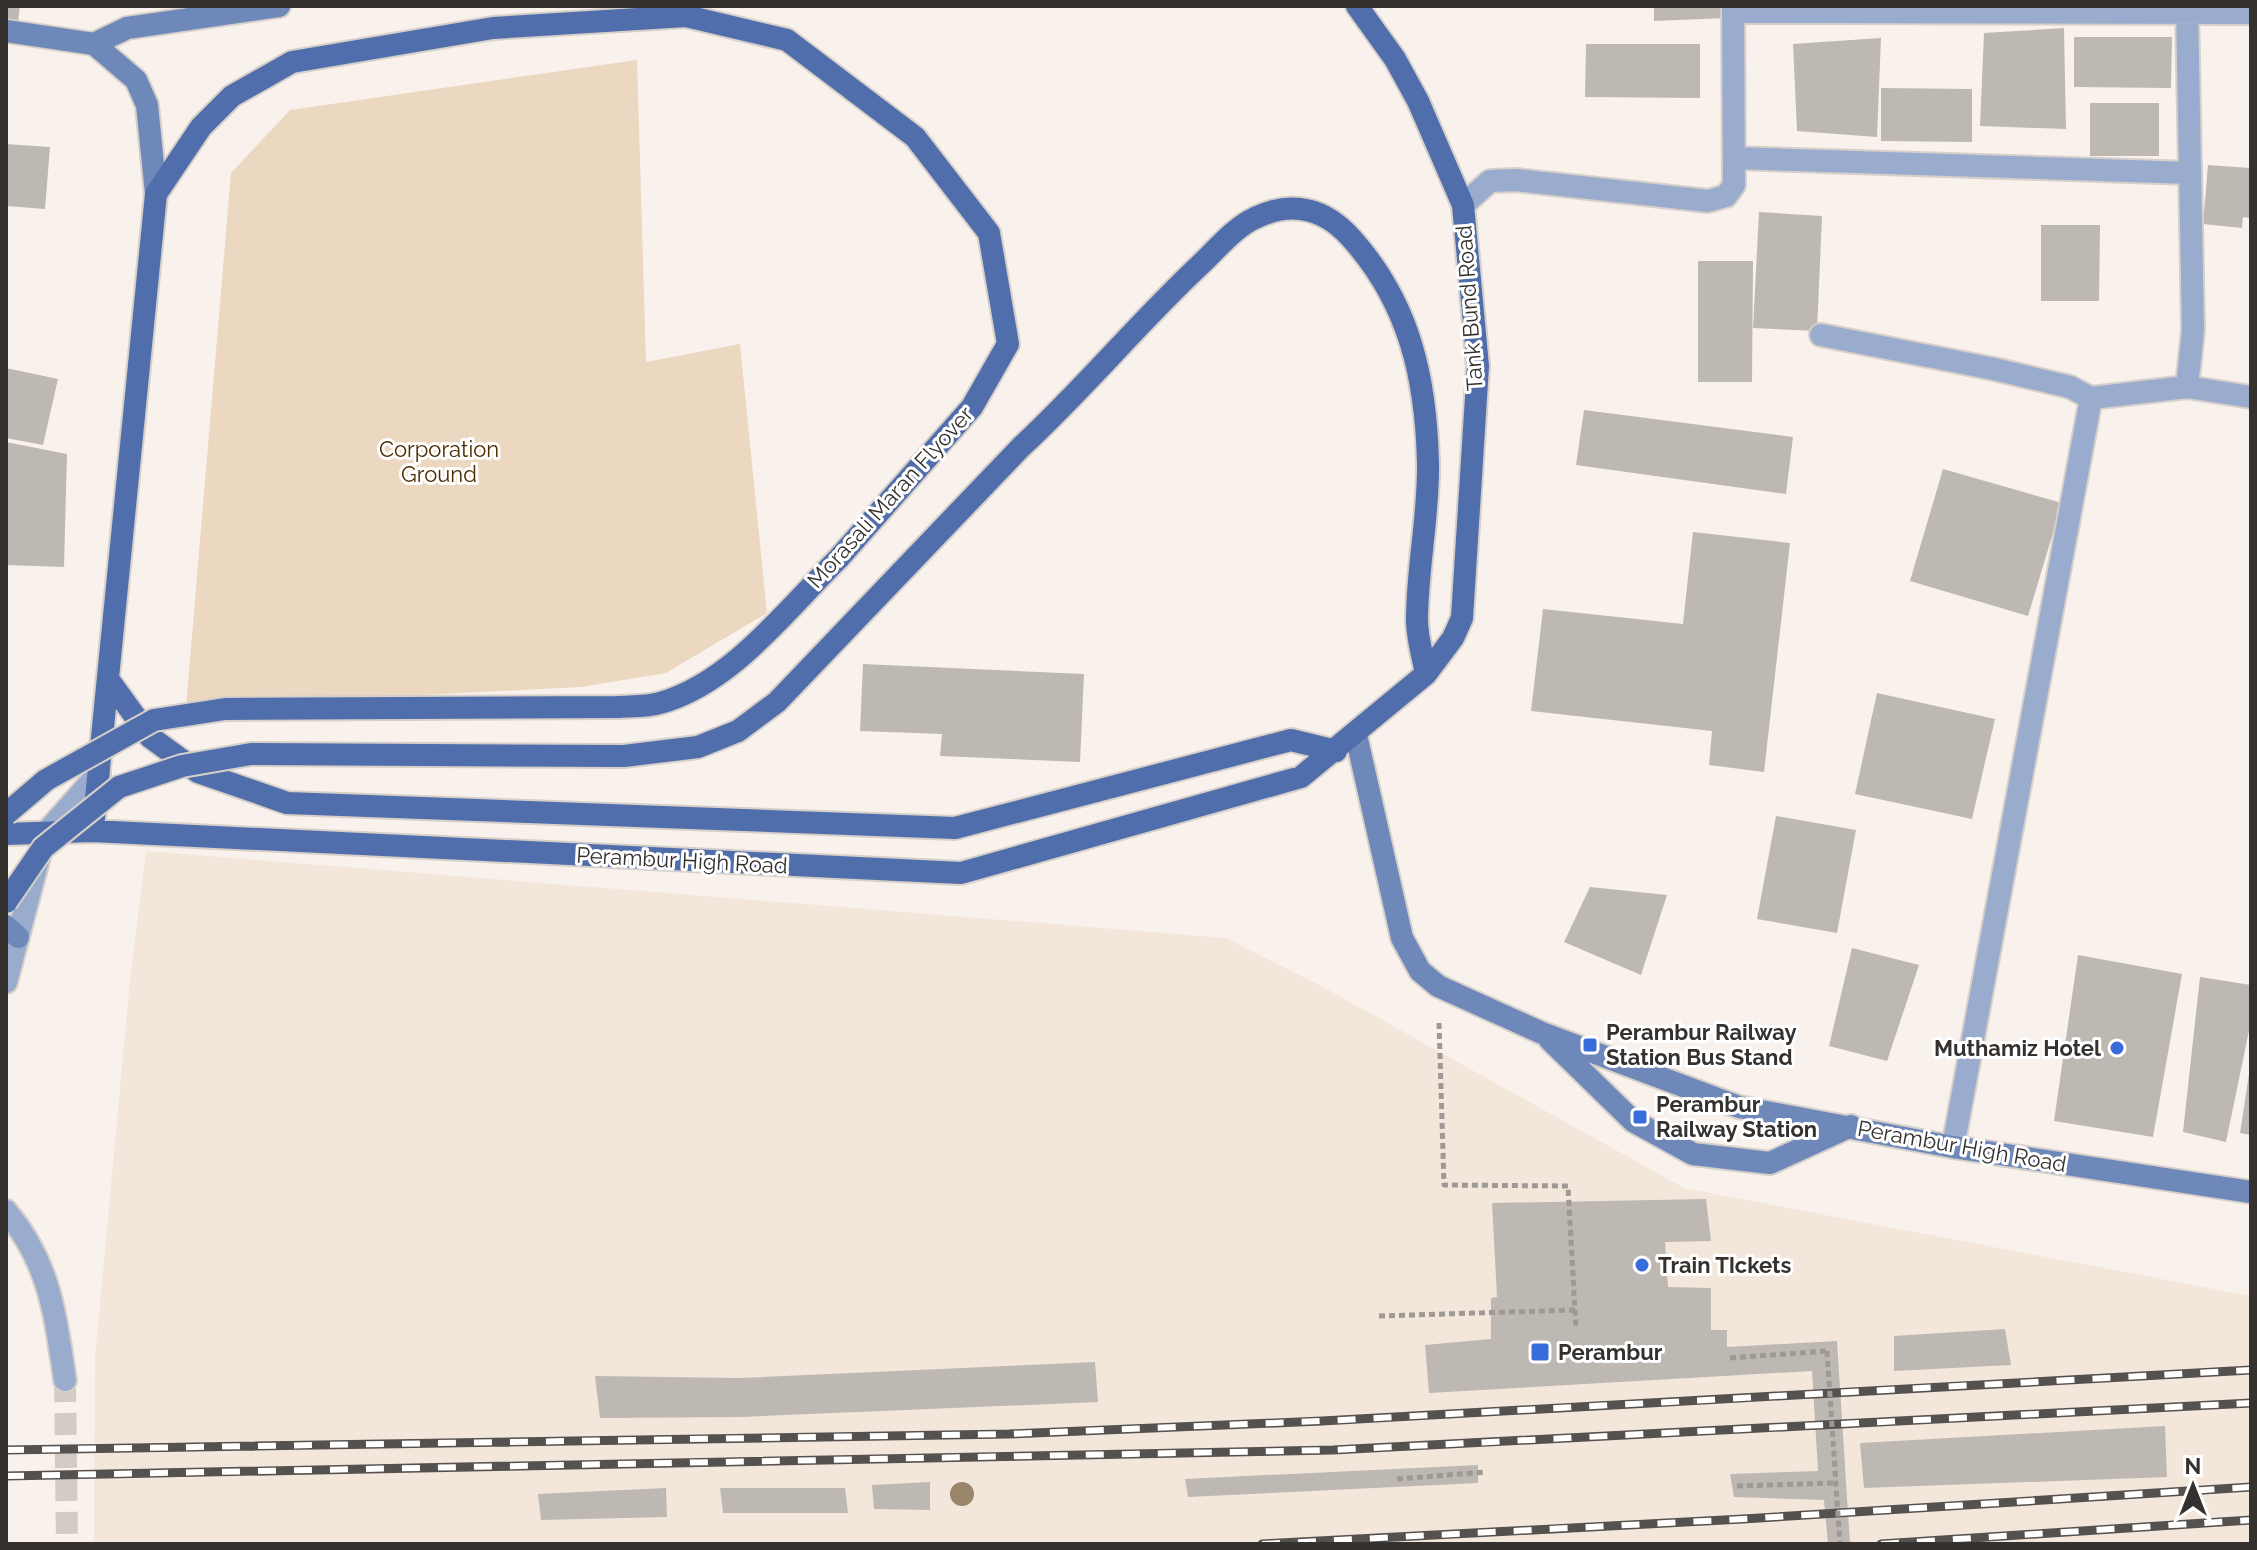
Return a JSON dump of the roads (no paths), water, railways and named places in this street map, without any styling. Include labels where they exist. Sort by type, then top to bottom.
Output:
[{"type":"main road","points":[[94,44],[127,28],[279,6]]},
{"type":"main road","name":"Tank Bund Road","points":[[1356,735],[1426,674],[1453,638],[1462,618],[1478,366],[1463,205],[1418,101],[1395,59],[1357,6]]},
{"type":"main road","name":"Morasali Maran Flyover","points":[[6,814],[46,780],[154,720],[225,709],[617,707],[660,703],[700,685],[741,654],[838,559],[972,407],[1008,344],[989,233],[915,137],[787,40],[686,16],[493,28],[292,62],[232,96],[201,127],[156,194]]},
{"type":"main road","points":[[6,31],[94,44],[136,80],[147,105],[156,194],[92,831]]},
{"type":"main road","points":[[6,902],[43,848],[119,787],[182,766],[251,754],[624,756],[698,747],[738,731],[777,702],[1021,447],[1067,405],[1161,302],[1253,219],[1286,207],[1318,210],[1343,228],[1375,264],[1402,312],[1420,380],[1428,463],[1417,622],[1426,674]]},
{"type":"main road","points":[[108,679],[150,737],[198,772],[287,803],[955,828],[1291,740],[1336,751]]},
{"type":"main road","name":"Perambur High Road","points":[[6,834],[92,831],[961,873],[1301,777],[1356,735],[1402,938],[1420,971],[1438,986],[1542,1033],[1739,1107],[1953,1147],[2251,1192]]},
{"type":"main road","points":[[1542,1033],[1633,1121],[1693,1154],[1770,1163],[1851,1126]]},
{"type":"street","points":[[1463,205],[1490,181],[1516,180],[1708,201],[1726,196],[1734,185],[1733,9],[2187,9],[2251,13]]},
{"type":"street","points":[[2187,9],[2193,330],[2187,387]]},
{"type":"street","points":[[1734,158],[2190,173]]},
{"type":"street","points":[[1821,335],[1994,369],[2070,387],[2091,398],[2187,387],[2251,397]]},
{"type":"street","points":[[1953,1147],[2091,398]]},
{"type":"street","points":[[6,982],[12,932],[45,834],[99,773]]},
{"type":"street","points":[[6,1211],[26,1235],[43,1268],[65,1380]]},
{"type":"tunnel","points":[[65,1380],[67,1544]]},
{"type":"railway","points":[[6,1450],[1009,1434],[1322,1421],[2251,1370]]},
{"type":"railway","points":[[6,1476],[1333,1450],[2251,1403]]},
{"type":"railway","points":[[1262,1544],[1743,1519],[2251,1487]]},
{"type":"railway","points":[[1881,1544],[2251,1520]]},
{"type":"place","name":"Perambur Railway Station Bus Stand","points":[[1590,1045]]},
{"type":"place","name":"Muthamiz Hotel","points":[[2117,1048]]},
{"type":"place","name":"Perambur Railway Station","points":[[1640,1117]]},
{"type":"place","name":"Train TIckets","points":[[1642,1265]]},
{"type":"place","name":"Perambur","points":[[1540,1352]]},
{"type":"park label","name":"Corporation Ground","points":[[439,462]]}]
